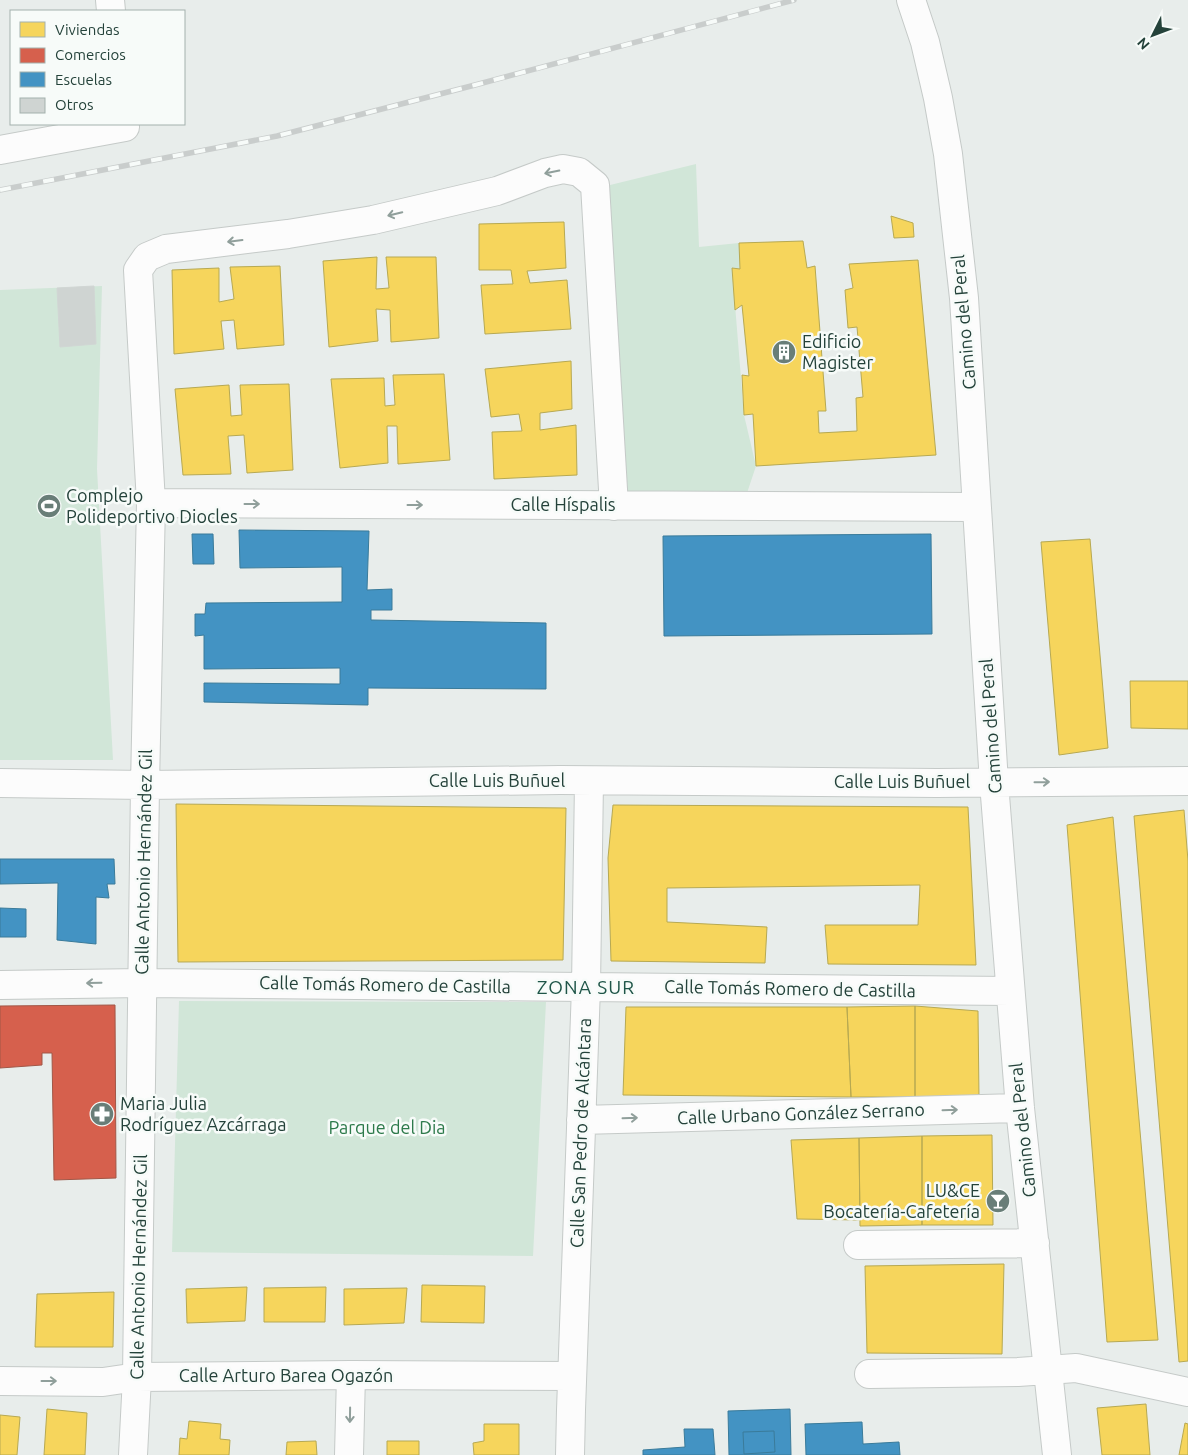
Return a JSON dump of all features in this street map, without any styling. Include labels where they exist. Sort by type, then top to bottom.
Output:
[{"type":"street","name":"Camino del Peral","points":[[911,0],[925,42],[948,154],[964,298],[994,783],[1010,991],[1020,1108],[1057,1455]]},
{"type":"street","points":[[0,150],[125,127],[124,125]]},
{"type":"street","name":"Calle Antonio Hernández Gil","points":[[133,1455],[137,1377],[151,503],[138,270],[147,257],[166,249],[288,234],[373,220],[497,191],[545,173],[563,169],[580,172],[595,185],[614,506]]},
{"type":"street","name":"Calle Híspalis","points":[[151,503],[976,507]]},
{"type":"street","name":"Calle Luis Buñuel","points":[[0,783],[145,785],[550,780],[994,783],[1188,782]]},
{"type":"street","name":"Calle San Pedro de Alcántara","points":[[570,1455],[586,987],[589,781]]},
{"type":"street","name":"Calle Tomás Romero de Castilla","points":[[0,985],[143,983],[1010,991]]},
{"type":"street","name":"Calle Urbano González Serrano","points":[[581,1120],[1020,1108]]},
{"type":"street","points":[[858,1244],[1035,1243]]},
{"type":"street","points":[[869,1374],[1076,1368],[1188,1392]]},
{"type":"street","points":[[349,1455],[351,1375]]},
{"type":"street","name":"Calle Arturo Barea Ogazón","points":[[0,1381],[103,1382],[137,1377],[351,1375],[572,1376]]},
{"type":"green space","points":[[696,164],[699,247],[739,243],[740,269],[732,268],[744,415],[756,466],[747,493],[628,495],[606,186]]},
{"type":"green space","name":"Complejo Polideportivo Diocles","points":[[102,286],[97,469],[113,760],[0,760],[0,290]]},
{"type":"green space","name":"Parque del Dia","points":[[179,1001],[546,1002],[533,1256],[172,1252]]},
{"type":"building: Viviendas","points":[[891,216],[913,223],[914,237],[894,238]]},
{"type":"building: Viviendas","points":[[564,222],[566,268],[527,271],[530,283],[567,280],[571,329],[485,334],[481,285],[513,284],[511,270],[479,270],[479,224]]},
{"type":"building: Viviendas","name":"Edificio Magister","points":[[803,241],[807,268],[815,266],[826,411],[818,411],[819,433],[857,431],[856,398],[863,397],[857,327],[848,328],[845,290],[853,288],[849,264],[918,260],[936,455],[756,466],[753,414],[744,415],[742,375],[749,376],[742,305],[735,310],[732,268],[740,269],[739,243]]},
{"type":"building: Viviendas","points":[[377,257],[376,289],[389,288],[386,257],[436,257],[439,338],[391,342],[390,310],[376,309],[378,341],[329,347],[323,261]]},
{"type":"building: Viviendas","points":[[280,266],[284,345],[237,349],[234,320],[221,321],[224,349],[174,354],[172,270],[219,268],[219,302],[234,299],[230,267]]},
{"type":"building: Viviendas","points":[[571,361],[572,409],[540,413],[540,430],[576,425],[577,475],[494,479],[492,432],[522,431],[519,414],[491,417],[485,369]]},
{"type":"building: Viviendas","points":[[444,374],[450,460],[398,464],[397,426],[387,426],[388,463],[340,468],[331,379],[384,378],[385,406],[395,405],[393,375]]},
{"type":"building: Viviendas","points":[[289,384],[293,470],[247,473],[244,435],[228,436],[231,474],[183,475],[175,389],[229,385],[231,416],[242,415],[240,385]]},
{"type":"building: Viviendas","points":[[1090,539],[1108,748],[1059,755],[1041,542]]},
{"type":"building: Viviendas","points":[[1130,681],[1188,681],[1188,729],[1131,728]]},
{"type":"building: Viviendas","points":[[176,804],[566,808],[563,960],[178,962]]},
{"type":"building: Viviendas","points":[[613,805],[968,807],[976,965],[828,964],[825,925],[918,925],[920,885],[667,888],[667,922],[767,927],[765,963],[611,961],[608,858]]},
{"type":"building: Viviendas","points":[[1184,810],[1188,861],[1188,1361],[1179,1362],[1134,816]]},
{"type":"building: Viviendas","points":[[1113,817],[1158,1340],[1107,1342],[1067,825]]},
{"type":"building: Viviendas","points":[[915,1006],[978,1011],[979,1098],[915,1097]]},
{"type":"building: Viviendas","points":[[915,1006],[915,1097],[851,1097],[847,1007]]},
{"type":"building: Viviendas","points":[[626,1007],[847,1007],[851,1097],[623,1095]]},
{"type":"building: Viviendas","points":[[992,1135],[993,1225],[922,1225],[922,1136]]},
{"type":"building: Viviendas","points":[[922,1136],[922,1225],[860,1226],[859,1138]]},
{"type":"building: Viviendas","points":[[859,1138],[860,1220],[797,1219],[791,1140]]},
{"type":"building: Viviendas","points":[[1004,1264],[1002,1354],[867,1353],[865,1266]]},
{"type":"building: Viviendas","points":[[422,1285],[485,1286],[484,1323],[421,1322]]},
{"type":"building: Viviendas","points":[[247,1287],[245,1321],[187,1323],[186,1289]]},
{"type":"building: Viviendas","points":[[326,1287],[325,1322],[264,1322],[264,1288]]},
{"type":"building: Viviendas","points":[[407,1288],[404,1323],[344,1325],[344,1289]]},
{"type":"building: Viviendas","points":[[114,1292],[113,1347],[35,1347],[37,1294]]},
{"type":"building: Viviendas","points":[[1146,1404],[1150,1455],[1102,1455],[1097,1408]]},
{"type":"building: Viviendas","points":[[47,1409],[87,1413],[85,1455],[44,1455]]},
{"type":"building: Viviendas","points":[[0,1415],[20,1417],[17,1455],[0,1455]]},
{"type":"building: Viviendas","points":[[189,1421],[221,1424],[220,1439],[230,1440],[229,1455],[179,1455],[180,1438],[187,1439]]},
{"type":"building: Viviendas","points":[[1185,1423],[1188,1424],[1188,1455],[1179,1455]]},
{"type":"building: Viviendas","points":[[484,1424],[519,1424],[519,1455],[474,1455],[473,1443],[484,1441]]},
{"type":"building: Viviendas","points":[[316,1441],[317,1455],[286,1455],[287,1442]]},
{"type":"building: Viviendas","points":[[387,1441],[419,1441],[419,1455],[387,1455]]},
{"type":"building: Comercios","points":[[115,1005],[116,1178],[54,1180],[52,1053],[42,1053],[42,1065],[0,1068],[0,1006]]},
{"type":"building: Escuelas","points":[[239,530],[369,531],[367,590],[392,589],[392,610],[371,610],[371,620],[546,623],[546,689],[368,688],[368,705],[204,702],[204,683],[340,684],[340,668],[204,669],[204,635],[195,636],[195,614],[205,614],[206,603],[342,602],[342,567],[240,568]]},
{"type":"building: Escuelas","points":[[192,534],[213,534],[214,564],[193,564]]},
{"type":"building: Escuelas","points":[[931,534],[932,634],[664,636],[663,536]]},
{"type":"building: Escuelas","points":[[0,859],[114,859],[115,884],[107,884],[109,898],[96,897],[96,944],[57,940],[58,883],[0,884]]},
{"type":"building: Escuelas","points":[[0,908],[26,909],[26,937],[0,937]]},
{"type":"building: Escuelas","points":[[790,1409],[791,1455],[729,1455],[728,1411]]},
{"type":"building: Escuelas","points":[[862,1422],[863,1444],[899,1442],[900,1455],[806,1455],[805,1424]]},
{"type":"building: Escuelas","points":[[684,1429],[713,1429],[715,1455],[643,1455],[643,1450],[685,1447]]},
{"type":"building: Escuelas","points":[[774,1431],[775,1452],[744,1454],[743,1432]]},
{"type":"building: Otros","points":[[94,286],[96,344],[60,347],[57,288]]},
{"type":"railway","points":[[0,190],[277,136],[794,0]]},
{"type":"place","name":"Edificio Magister","points":[[784,352]]},
{"type":"place","name":"Complejo Polideportivo Diocles","points":[[49,506]]},
{"type":"place","name":"Maria Julia Rodríguez Azcárraga","points":[[102,1114]]},
{"type":"place","name":"LU&CE Bocatería-Cafetería","points":[[998,1201]]},
{"type":"district","name":"ZONA SUR","points":[[586,987]]}]
